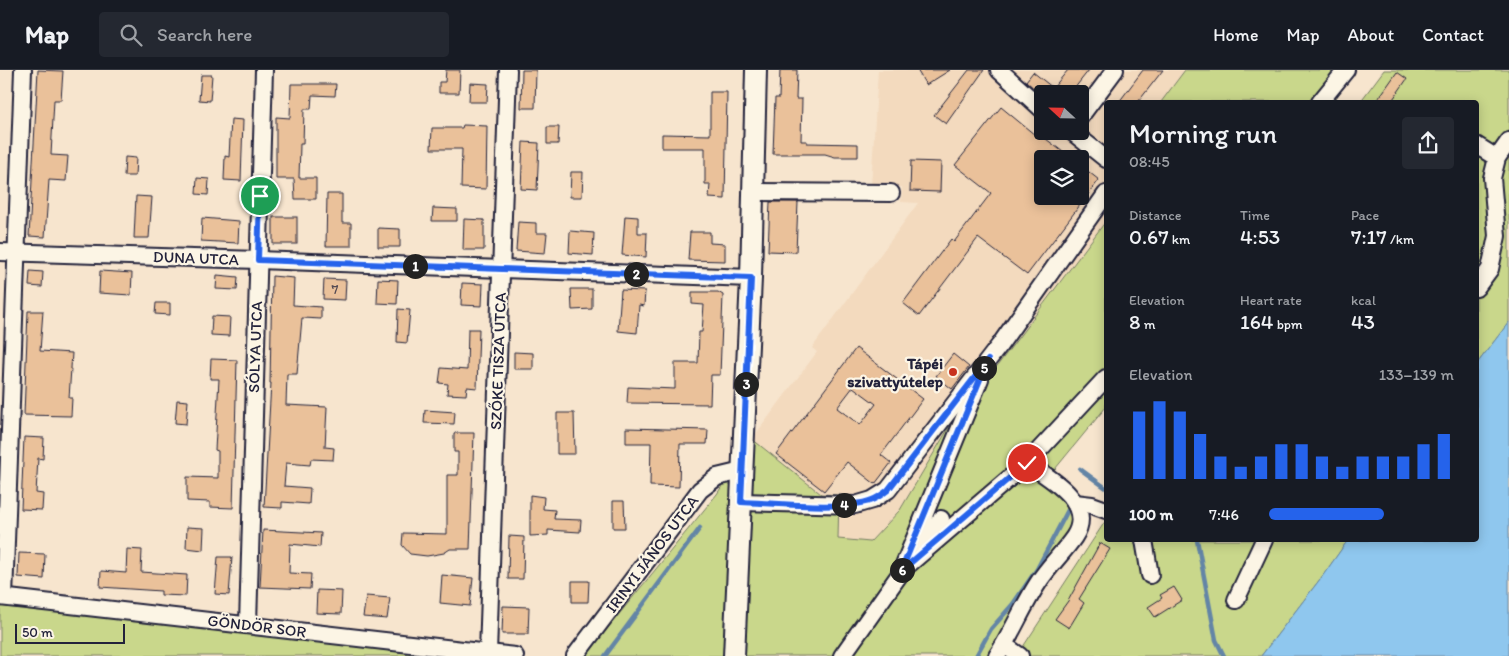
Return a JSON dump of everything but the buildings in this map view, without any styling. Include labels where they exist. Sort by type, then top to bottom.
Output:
[{"type":"main road","points":[[734,656],[751,278],[756,70]]},
{"type":"street","points":[[2,597],[8,252],[23,70]]},
{"type":"street","name":"SÓLYA UTCA","points":[[248,624],[264,70]]},
{"type":"street","name":"SZŐKE TISZA UTCA","points":[[488,653],[508,70]]},
{"type":"street","points":[[999,70],[1034,102]]},
{"type":"street","points":[[1089,105],[1115,70]]},
{"type":"street","points":[[1322,100],[1346,70]]},
{"type":"street","points":[[1082,140],[1104,157]]},
{"type":"street","points":[[1479,284],[1490,269],[1497,236],[1492,178],[1497,158],[1509,141]]},
{"type":"street","points":[[1479,147],[1497,158]]},
{"type":"street","points":[[753,192],[891,193]]},
{"type":"street","points":[[741,502],[855,505],[872,500],[888,490],[988,360],[1104,197]]},
{"type":"street","name":"DUNA UTCA","points":[[8,252],[751,278]]},
{"type":"street","points":[[901,571],[988,360]]},
{"type":"street","points":[[901,571],[1027,463],[1104,380]]},
{"type":"street","points":[[1020,656],[1000,651],[1039,582],[1075,536],[1079,512],[1075,502],[1065,490],[1027,463]]},
{"type":"street","name":"IRINYI JÁNOS UTCA","points":[[574,656],[700,490],[717,477],[742,475]]},
{"type":"street","points":[[1075,502],[1104,509]]},
{"type":"street","points":[[842,656],[901,571],[941,519]]},
{"type":"street","points":[[1144,542],[1150,575]]},
{"type":"street","points":[[1236,600],[1263,542]]},
{"type":"street","name":"GÖNDÖR SOR","points":[[2,597],[514,656]]},
{"type":"shaded area","points":[[878,70],[1185,70],[1162,100],[1104,100],[1104,224],[984,383],[957,414],[900,510],[870,542],[838,539],[821,494],[752,439],[817,352],[812,348],[918,203],[901,202],[902,187],[871,186]]},
{"type":"green space","points":[[1185,70],[1356,70],[1334,100],[1162,100]]},
{"type":"green space","points":[[1384,70],[1509,70],[1509,322],[1479,361],[1479,100],[1362,100]]},
{"type":"green space","points":[[1104,224],[1104,409],[1046,480],[1076,515],[1071,530],[992,656],[585,656],[717,494],[752,439],[821,494],[839,495],[838,539],[870,542],[900,510],[957,414],[985,382]]},
{"type":"green space","points":[[1104,523],[1104,542],[1347,542],[1261,656],[1017,656]]},
{"type":"green space","points":[[0,602],[431,656],[0,656]]},
{"type":"water","points":[[1509,322],[1509,656],[1261,656],[1347,542],[1479,542],[1479,361]]},
{"type":"waterway","points":[[1080,469],[1104,487]]},
{"type":"waterway","points":[[976,656],[991,629],[1013,604],[1037,569],[1068,510]]},
{"type":"waterway","points":[[605,656],[700,528]]},
{"type":"waterway","points":[[1197,542],[1216,640],[1224,656]]},
{"type":"place","name":"Tápéi szivattyútelep","points":[[953,372]]},
{"type":"route","points":[[260,196],[258,260],[751,278],[741,502],[855,505],[872,500],[888,490],[988,360],[901,571],[1027,463]]}]
